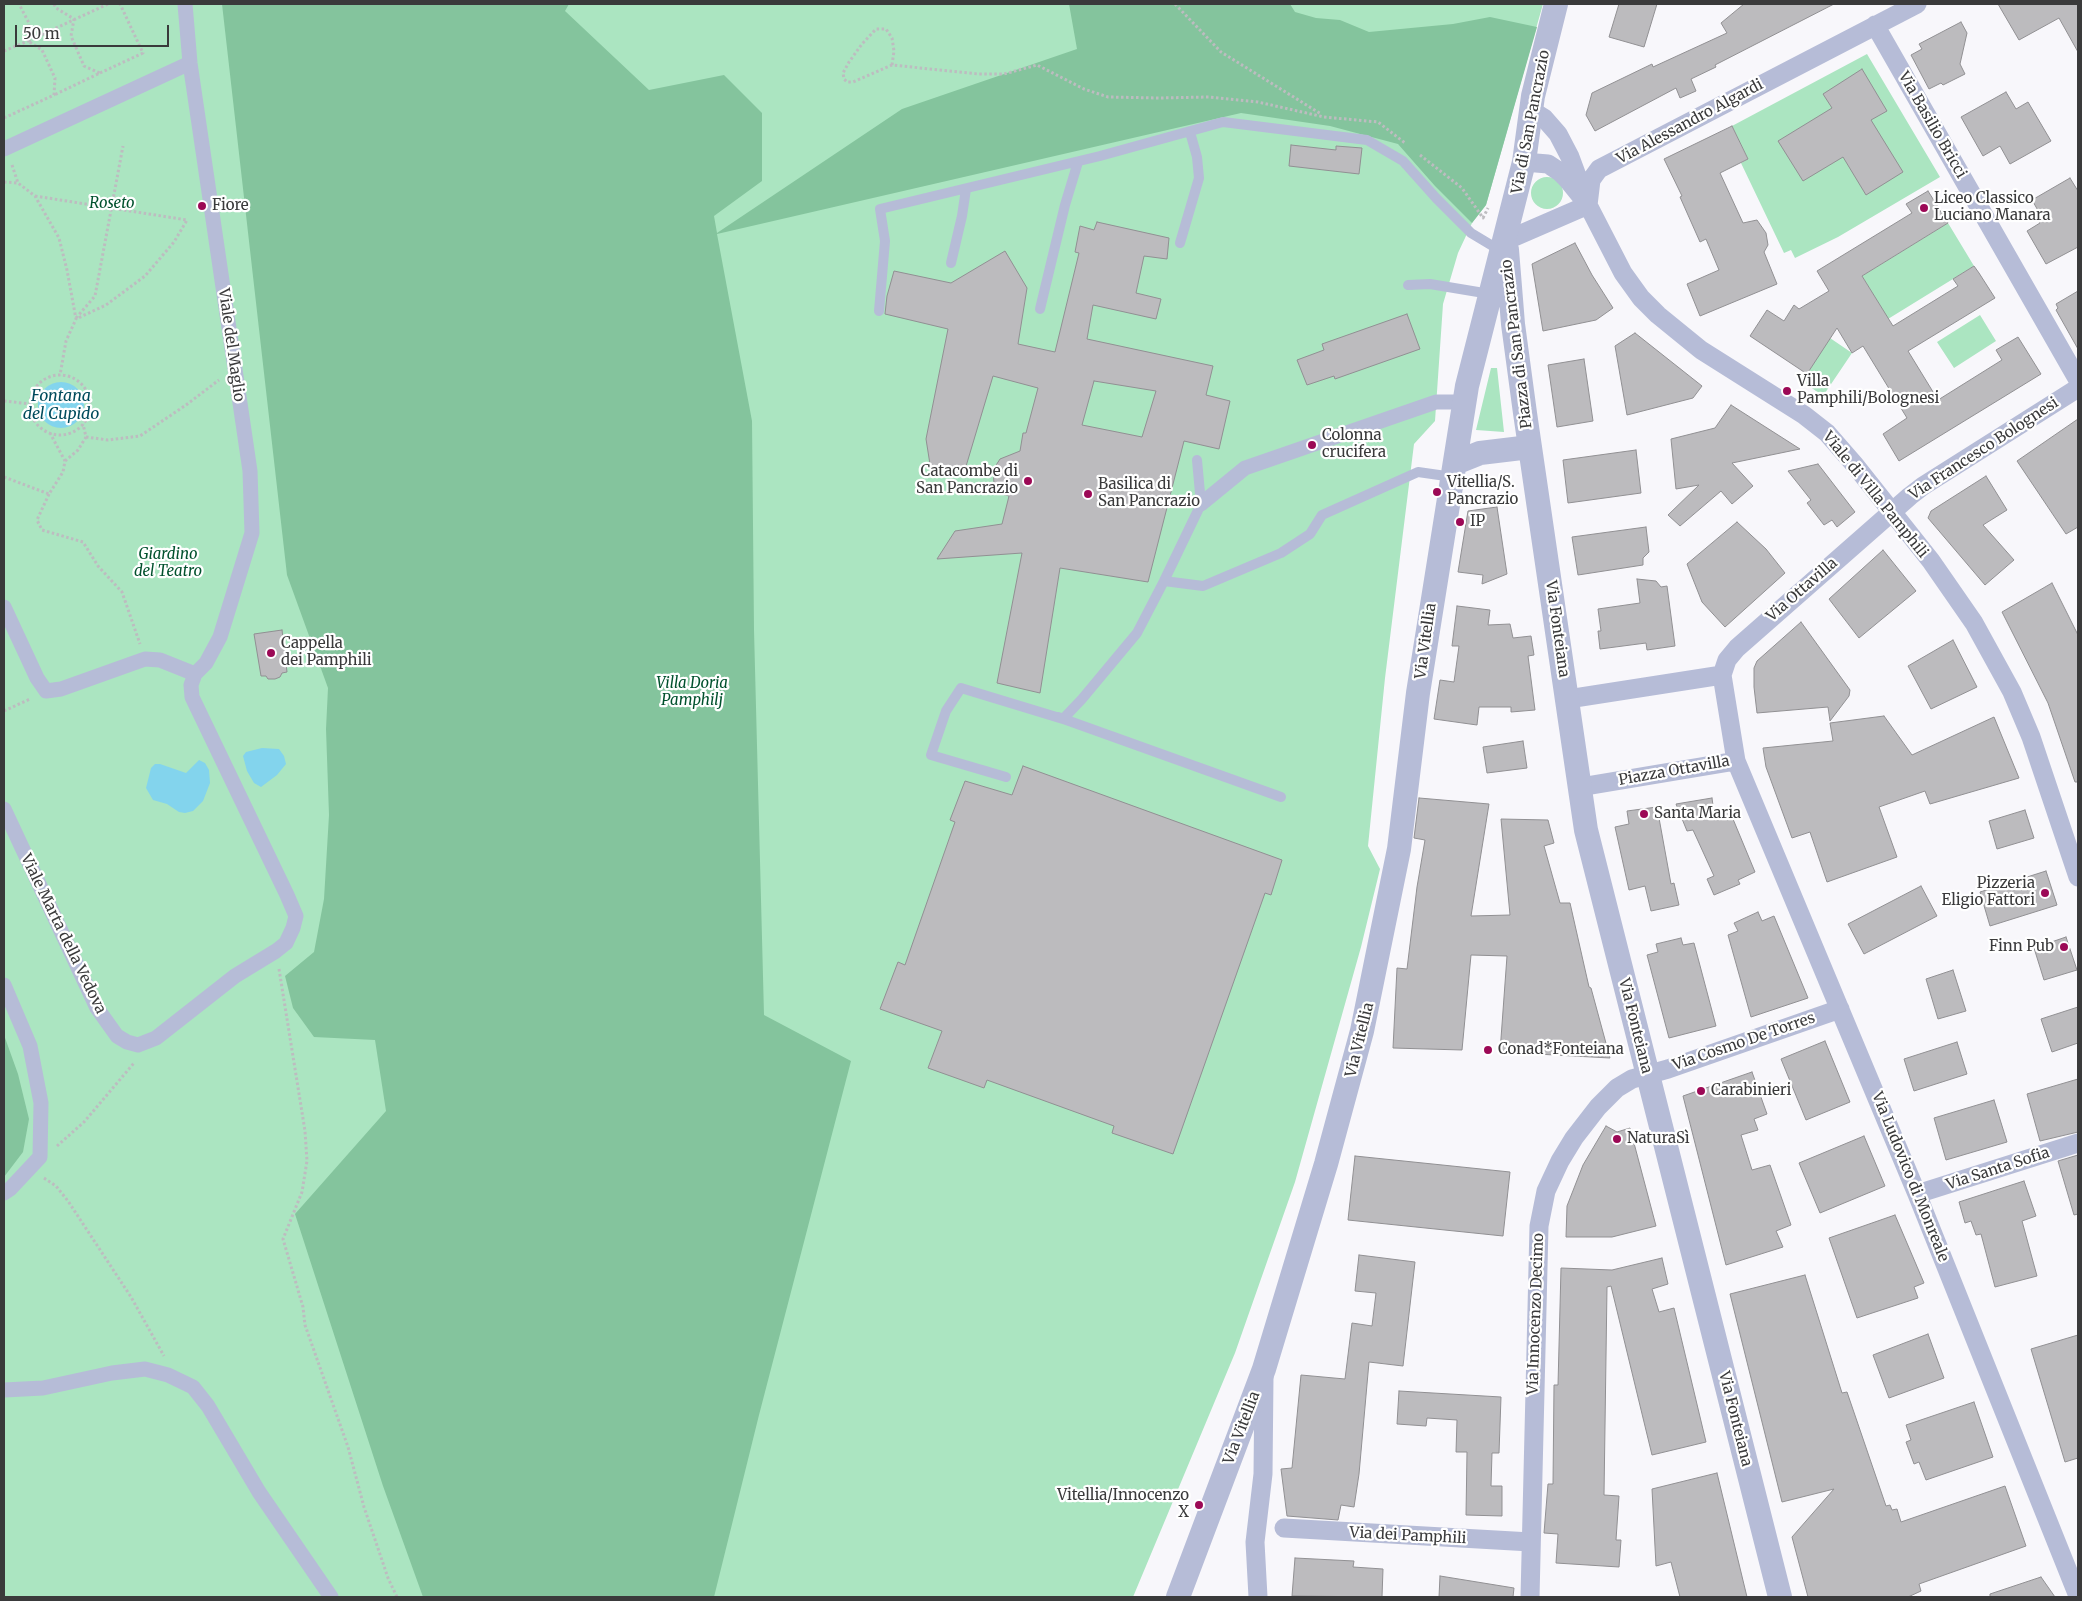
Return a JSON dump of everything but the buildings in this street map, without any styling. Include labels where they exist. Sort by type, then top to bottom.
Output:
[{"type":"street","name":"Viale del Maglio","points":[[185,4],[190,63],[250,471],[252,534],[220,637],[206,663],[195,674]]},
{"type":"street","name":"Via di San Pancrazio","points":[[1504,246],[1524,162],[1531,110],[1556,4]]},
{"type":"street","name":"Via Alessandro Algardi","points":[[1588,205],[1591,180],[1599,169],[1917,4]]},
{"type":"street","name":"Via Basilio Bricci","points":[[1875,25],[2078,380]]},
{"type":"street","points":[[4,149],[190,63]]},
{"type":"street","points":[[1504,246],[1588,205],[1570,157],[1558,134],[1544,118],[1531,110]]},
{"type":"street","name":"Viale di Villa Pamphili","points":[[1524,162],[1543,162],[1552,166],[1567,178],[1588,205],[1623,273],[1641,298],[1658,316],[1701,350],[1816,424],[1838,445],[1891,512],[1962,605],[2004,675],[2031,737],[2077,871]]},
{"type":"street","name":"Piazza di San Pancrazio","points":[[1454,470],[1464,402],[1490,294],[1504,246]]},
{"type":"street","name":"Piazza di San Pancrazio","points":[[1454,470],[1480,453],[1530,447],[1504,246]]},
{"type":"street","name":"Via Francesco Bolognesi","points":[[1891,512],[1923,486],[2078,388]]},
{"type":"street","points":[[1201,504],[1245,468],[1436,402],[1464,402]]},
{"type":"street","name":"Via Fonteiana","points":[[1530,447],[1586,830],[1780,1597]]},
{"type":"street","name":"Via Vitellia","points":[[1178,1597],[1264,1369],[1346,1092],[1373,986],[1399,849],[1418,693],[1454,470]]},
{"type":"street","name":"Via Ottavilla","points":[[1722,675],[1727,660],[1737,648],[1891,512]]},
{"type":"street","points":[[4,607],[37,678],[46,691],[61,689],[145,659],[160,660],[195,674]]},
{"type":"street","name":"Viale Marta della Vedova","points":[[4,809],[84,982],[106,1023],[117,1036],[127,1042],[138,1045],[156,1038],[235,976],[286,943],[296,916],[192,697],[192,685],[195,674]]},
{"type":"street","points":[[1568,699],[1722,675]]},
{"type":"street","name":"Piazza Ottavilla","points":[[1580,787],[1736,761],[1722,675]]},
{"type":"street","name":"Via Ludovico di Monreale","points":[[1736,761],[1917,1194],[2078,1596]]},
{"type":"street","points":[[4,985],[30,1046],[41,1103],[40,1157],[10,1190],[4,1193]]},
{"type":"street","name":"Via Cosmo De Torres","points":[[1648,1075],[1840,1009]]},
{"type":"street","name":"Via Innocenzo Decimo","points":[[1530,1597],[1538,1251],[1542,1206],[1549,1184],[1560,1161],[1587,1119],[1617,1088],[1632,1079],[1648,1075]]},
{"type":"street","name":"Via Santa Sofia","points":[[1917,1194],[2078,1143]]},
{"type":"street","points":[[4,1390],[43,1388],[112,1373],[145,1369],[177,1379],[193,1387],[208,1406],[259,1492],[331,1597]]},
{"type":"street","points":[[1258,1597],[1255,1542],[1263,1474],[1264,1369]]},
{"type":"street","name":"Via dei Pamphili","points":[[1284,1528],[1531,1542]]},
{"type":"lane","points":[[879,312],[885,241],[880,209],[1078,162],[1223,122],[1367,140],[1403,161],[1471,233],[1504,246]]},
{"type":"lane","points":[[1180,243],[1199,178],[1197,157],[1190,132]]},
{"type":"lane","points":[[1040,309],[1065,205],[1078,162]]},
{"type":"lane","points":[[950,263],[962,216],[966,189]]},
{"type":"lane","points":[[1408,285],[1430,284],[1490,294]]},
{"type":"lane","points":[[1057,717],[1063,718],[1082,699],[1137,633],[1201,504],[1197,460]]},
{"type":"lane","points":[[1164,581],[1203,586],[1281,553],[1310,534],[1322,515],[1330,511],[1418,472],[1454,470]]},
{"type":"lane","points":[[1006,777],[931,755],[946,711],[961,688],[1057,717],[1281,797]]},
{"type":"path","points":[[19,4],[29,23],[28,41]]},
{"type":"path","points":[[54,4],[56,8],[74,19]]},
{"type":"path","points":[[4,51],[108,4]]},
{"type":"path","points":[[4,118],[143,53],[120,4]]},
{"type":"path","points":[[892,65],[894,51],[890,32],[886,29],[876,28],[849,62],[843,73],[844,79],[847,82],[853,82],[892,65],[1004,74],[1037,65],[1084,89],[1108,96],[1209,97],[1258,102],[1324,117],[1221,52],[1175,4]]},
{"type":"path","points":[[74,19],[71,36],[84,66],[100,73]]},
{"type":"path","points":[[28,41],[42,50],[55,78],[54,95]]},
{"type":"path","points":[[60,375],[66,341],[76,319],[95,296],[123,146]]},
{"type":"path","points":[[4,182],[18,183],[35,196],[58,238],[67,270],[76,319]]},
{"type":"path","points":[[35,196],[187,220],[174,242],[145,276],[106,305],[76,319]]},
{"type":"path","points":[[86,437],[108,440],[140,436],[186,405],[235,368]]},
{"type":"path","points":[[60,375],[69,376],[78,381],[85,388],[89,397],[88,416],[83,424],[68,434],[50,433],[41,428],[35,420],[31,404],[34,390],[41,383],[60,375]]},
{"type":"path","points":[[4,401],[31,404]]},
{"type":"path","points":[[65,461],[78,450],[86,437],[83,424]]},
{"type":"path","points":[[50,433],[65,461],[63,472],[49,494],[38,520],[42,530],[83,542],[98,566],[122,592],[145,659]]},
{"type":"path","points":[[4,477],[49,494]]},
{"type":"path","points":[[4,711],[46,691]]},
{"type":"path","points":[[276,951],[305,1131],[308,1161],[302,1192],[283,1239],[304,1307],[305,1325],[348,1446],[364,1507],[388,1578],[397,1597]]},
{"type":"path","points":[[40,1157],[62,1142],[84,1122],[156,1038]]},
{"type":"path","points":[[28,1169],[56,1186],[68,1201],[130,1297],[177,1379]]},
{"type":"green space","name":"Villa Doria Pamphilj","points":[[4,4],[1543,4],[1486,205],[1472,223],[1458,253],[1443,304],[1435,421],[1414,444],[1385,678],[1368,846],[1380,869],[1361,947],[1295,1182],[1235,1353],[1133,1597],[4,1597]]},
{"type":"green space","points":[[222,4],[569,4],[565,11],[649,90],[724,75],[762,113],[762,181],[714,216],[717,233],[902,109],[1077,49],[1069,4],[1290,4],[1295,12],[1316,18],[1340,20],[1369,32],[1453,24],[1490,17],[1537,27],[1486,205],[1472,223],[1435,186],[1398,144],[1330,126],[1241,113],[717,234],[752,421],[754,630],[764,1015],[851,1061],[714,1597],[423,1597],[383,1486],[295,1214],[386,1111],[375,1040],[314,1037],[293,1008],[285,976],[314,952],[324,899],[329,815],[326,729],[328,688],[287,575]]},
{"type":"green space","points":[[1867,54],[1940,177],[1838,237],[1795,258],[1791,250],[1784,253],[1741,163],[1748,159],[1732,126]]},
{"type":"green space","points":[[1547,177],[1553,178],[1558,182],[1562,187],[1562,199],[1558,204],[1553,208],[1547,209],[1541,208],[1536,204],[1532,199],[1531,193],[1532,187],[1536,182],[1541,178]]},
{"type":"green space","points":[[1948,223],[1974,266],[1888,319],[1862,276]]},
{"type":"green space","points":[[1980,315],[1996,341],[1954,368],[1937,342]]},
{"type":"green space","points":[[1830,338],[1852,353],[1823,396],[1802,381]]},
{"type":"green space","points":[[1491,368],[1497,368],[1504,432],[1476,430]]},
{"type":"green space","points":[[4,1035],[18,1074],[29,1119],[23,1152],[4,1177]]},
{"type":"water","name":"Fontana del Cupido","points":[[61,382],[74,386],[80,392],[84,405],[80,418],[74,424],[61,428],[48,424],[42,418],[38,405],[42,392],[48,386]]},
{"type":"water","points":[[262,748],[279,749],[284,756],[286,764],[277,775],[261,787],[254,783],[247,771],[243,756],[246,752]]},
{"type":"water","points":[[199,760],[205,763],[209,770],[210,783],[203,801],[193,811],[179,812],[167,804],[153,800],[146,788],[151,768],[155,764],[186,773]]},
{"type":"place","name":"Fiore","points":[[202,206]]},
{"type":"place","name":"Liceo Classico Luciano Manara","points":[[1924,208]]},
{"type":"place","name":"Villa Pamphili/Bolognesi","points":[[1787,391]]},
{"type":"place","name":"Colonna crucifera","points":[[1312,445]]},
{"type":"place","name":"Catacombe di San Pancrazio","points":[[1028,481]]},
{"type":"place","name":"Vitellia/S. Pancrazio","points":[[1437,492]]},
{"type":"place","name":"Basilica di San Pancrazio","points":[[1088,494]]},
{"type":"place","name":"IP","points":[[1460,522]]},
{"type":"place","name":"Cappella dei Pamphili","points":[[271,653]]},
{"type":"place","name":"Santa Maria","points":[[1644,814]]},
{"type":"place","name":"Pizzeria Eligio Fattori","points":[[2045,893]]},
{"type":"place","name":"Finn Pub","points":[[2064,947]]},
{"type":"place","name":"Conad*Fonteiana","points":[[1488,1050]]},
{"type":"place","name":"Carabinieri","points":[[1701,1091]]},
{"type":"place","name":"NaturaSì","points":[[1617,1139]]},
{"type":"place","name":"Vitellia/Innocenzo X","points":[[1199,1505]]},
{"type":"park label","name":"Roseto","points":[[112,204]]},
{"type":"park label","name":"Giardino del Teatro","points":[[168,564]]}]
